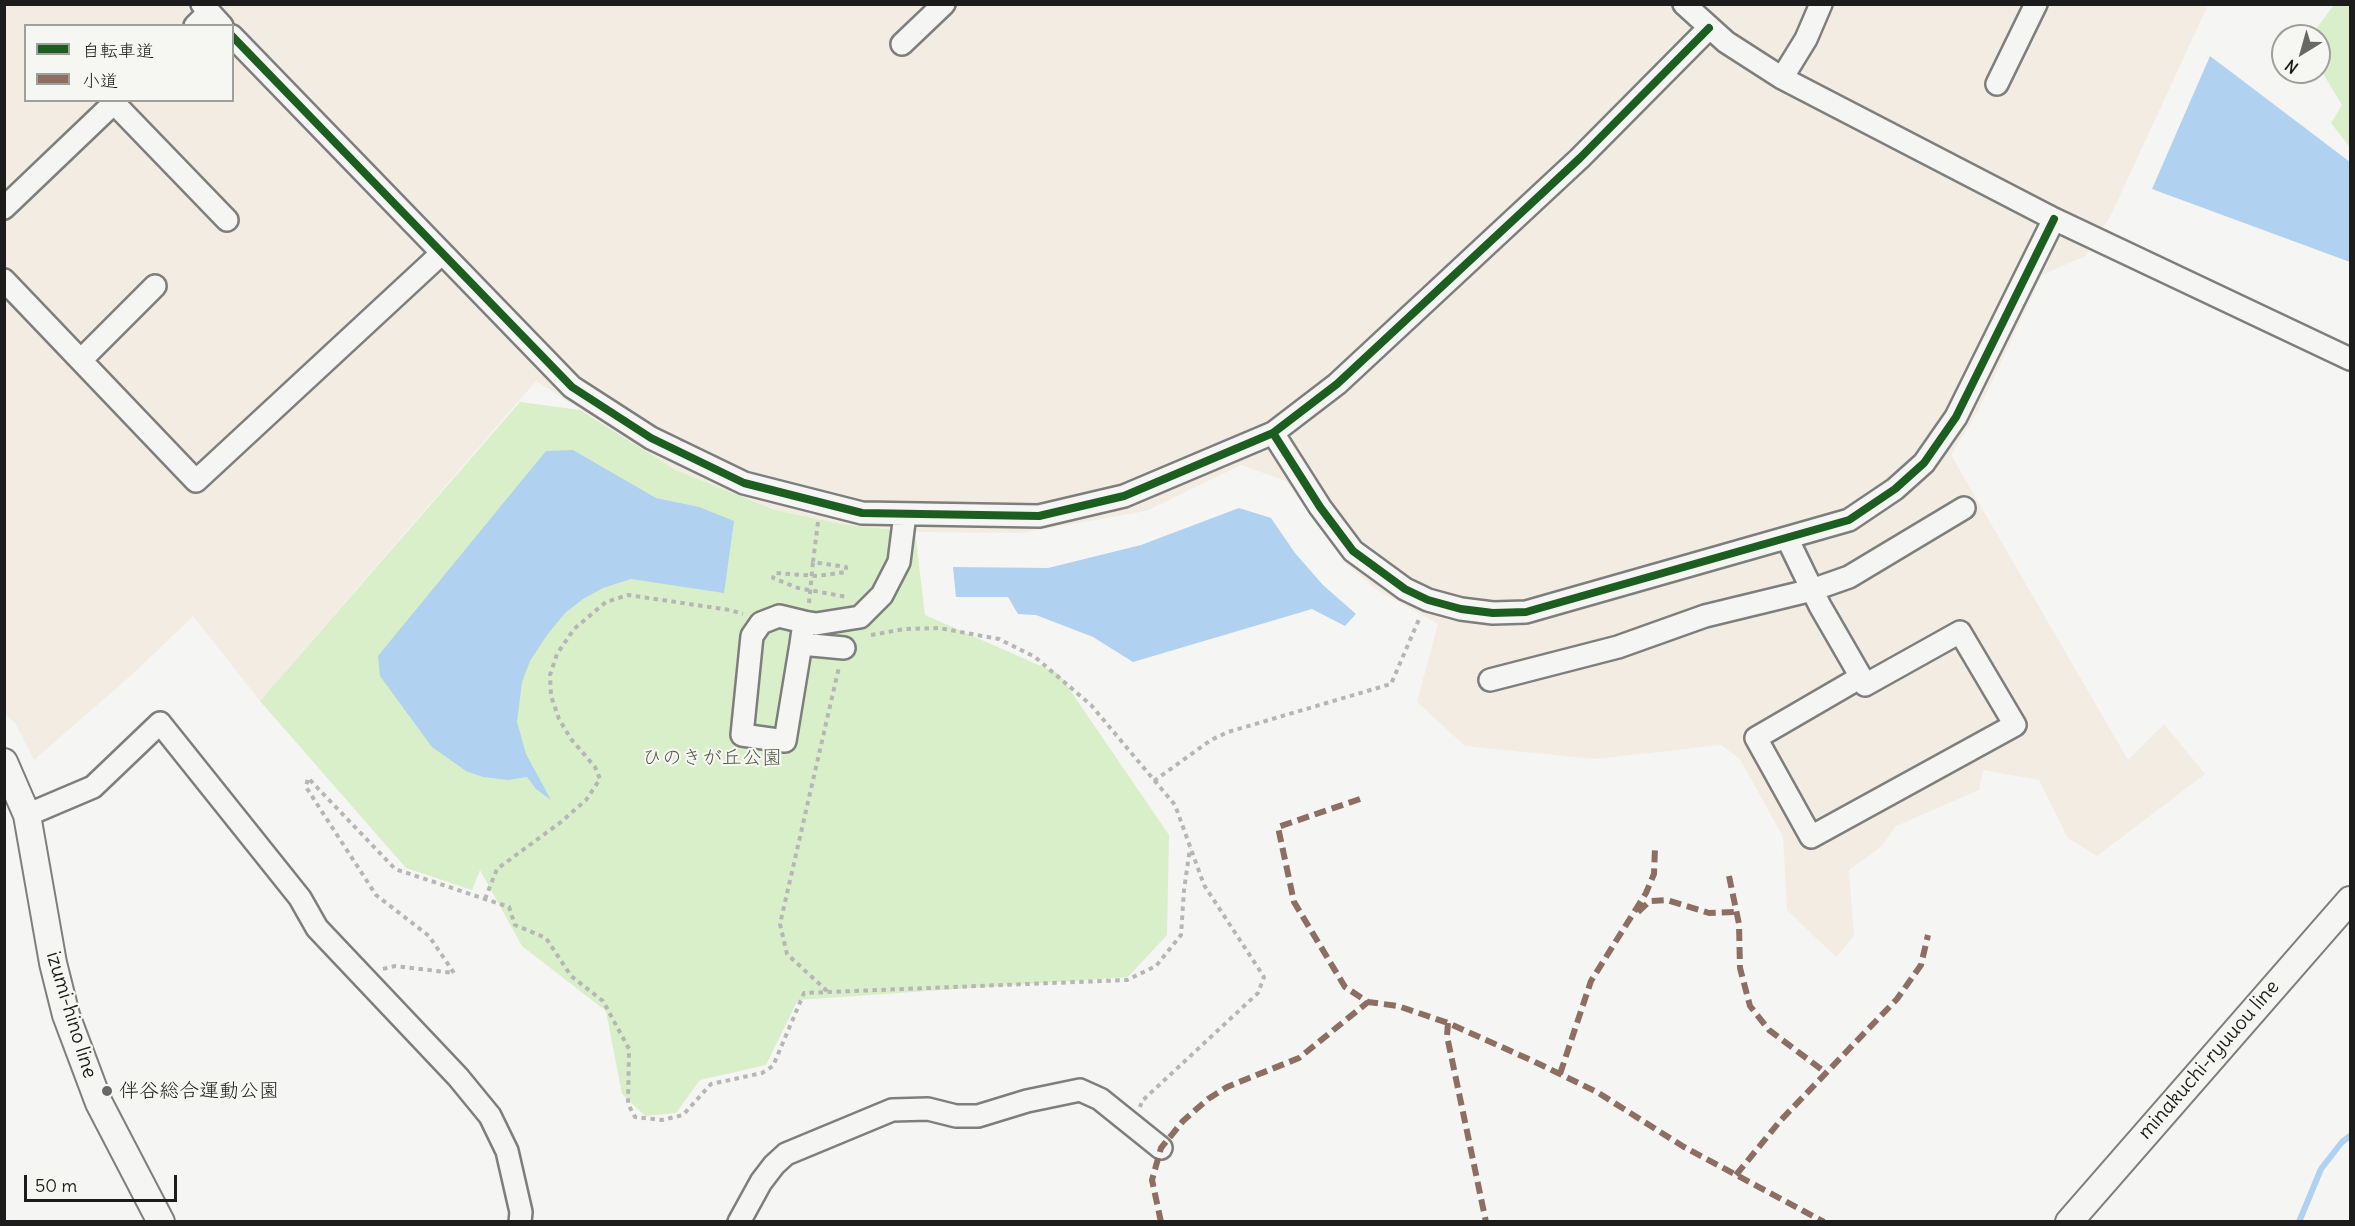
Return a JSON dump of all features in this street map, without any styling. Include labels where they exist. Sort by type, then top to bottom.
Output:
[{"type":"main road","name":"izumi-hino line","points":[[4,762],[27,815],[53,963],[66,1015],[99,1103],[156,1220]]},
{"type":"main road","name":"minakuchi-ryuuou line","points":[[2069,1221],[2350,900]]},
{"type":"street","points":[[903,44],[944,4]]},
{"type":"street","points":[[1684,4],[1725,42],[1782,78],[2054,219],[2350,359]]},
{"type":"street","points":[[1782,78],[1806,39],[1821,4]]},
{"type":"street","points":[[1998,84],[2036,4]]},
{"type":"street","points":[[234,38],[572,387],[651,438],[744,483],[862,513],[1039,516],[1124,496],[1273,433],[1337,384],[1407,320],[1580,158],[1709,28]]},
{"type":"street","points":[[4,208],[115,102],[227,220]]},
{"type":"street","points":[[1273,433],[1320,507],[1353,551],[1405,589],[1428,600],[1461,609],[1493,613],[1526,612],[1849,520],[1895,489],[1924,463],[1956,417],[2054,219]]},
{"type":"street","points":[[4,280],[196,481],[441,254]]},
{"type":"street","points":[[81,360],[155,286]]},
{"type":"street","points":[[1490,680],[1618,647],[1705,616],[1812,590],[1849,577],[1964,508]]},
{"type":"street","points":[[806,614],[785,741],[742,735],[752,636],[761,623],[779,616],[806,614],[816,624],[860,617],[882,595],[899,562],[904,514]]},
{"type":"street","points":[[1787,538],[1812,590],[1861,677],[1865,685],[1960,632],[2015,725],[1811,837],[1756,738],[1861,677]]},
{"type":"street","points":[[801,644],[844,648]]},
{"type":"street","points":[[27,815],[93,787],[160,723],[300,898],[317,928],[458,1077],[490,1116],[507,1151],[521,1212],[520,1221]]},
{"type":"street","points":[[739,1221],[761,1182],[786,1154],[892,1110],[928,1109],[956,1116],[978,1116],[1026,1101],[1080,1090],[1100,1099],[1161,1148]]},
{"type":"path","points":[[806,614],[819,515]]},
{"type":"path","points":[[813,562],[846,567],[846,572],[811,575],[775,573],[773,578],[798,588],[847,597],[847,601],[838,603]]},
{"type":"path","points":[[485,899],[497,869],[561,822],[586,800],[600,779],[596,767],[572,739],[559,719],[551,696],[550,675],[557,654],[574,628],[606,602],[628,595],[730,610],[749,616]]},
{"type":"path","points":[[1154,781],[1211,740],[1228,732],[1390,684],[1428,600]]},
{"type":"path","points":[[828,992],[787,954],[780,924],[844,648],[871,635],[905,629],[939,628],[999,639],[1035,657],[1091,705],[1175,805],[1204,885],[1264,977],[1258,993],[1142,1101],[1133,1125]]},
{"type":"path","points":[[360,973],[395,966],[454,973],[429,936],[376,896],[306,787],[308,778],[395,869],[509,907],[516,925],[546,938],[571,976],[603,1001],[629,1049],[628,1104],[635,1117],[662,1120],[683,1115],[711,1084],[762,1073],[773,1066],[804,993],[1126,980],[1156,966],[1181,935],[1190,848]]},
{"type":"shaded area","points":[[5,5],[2208,5],[2111,215],[2085,256],[2042,275],[1979,409],[1951,455],[2128,760],[2164,724],[2205,774],[2097,856],[2068,838],[2039,780],[1983,770],[1979,790],[1896,826],[1882,846],[1849,870],[1854,936],[1836,957],[1787,910],[1783,837],[1740,759],[1721,745],[1595,759],[1465,746],[1417,702],[1438,624],[1376,589],[1345,563],[1286,481],[1241,465],[1146,511],[1021,533],[915,532],[847,525],[775,510],[676,470],[536,381],[260,701],[193,616],[135,672],[34,760],[15,723],[5,714]]},
{"type":"green space","points":[[2334,5],[2350,5],[2349,146],[2331,123],[2342,105],[2329,84],[2331,24],[2320,24]]},
{"type":"green space","name":"ひのきが丘公園","points":[[520,402],[580,410],[676,470],[775,510],[847,525],[915,532],[925,615],[1059,674],[1169,835],[1167,935],[1128,977],[798,1000],[766,1065],[700,1080],[676,1113],[645,1116],[622,1094],[606,1011],[522,946],[480,870],[472,890],[406,868],[260,701]]},
{"type":"water","points":[[2210,56],[2350,162],[2350,262],[2152,189]]},
{"type":"water","points":[[573,450],[656,498],[699,507],[734,521],[724,593],[631,579],[603,588],[583,599],[565,613],[547,635],[530,661],[522,682],[517,722],[526,754],[551,800],[536,789],[527,777],[508,780],[483,777],[466,771],[432,747],[380,676],[378,656],[546,451]]},
{"type":"water","points":[[1239,508],[1271,518],[1295,553],[1323,585],[1356,614],[1345,626],[1312,609],[1133,662],[1093,637],[1036,615],[1018,614],[1008,597],[956,597],[953,567],[1048,568],[1141,545]]},
{"type":"waterway","points":[[2299,1222],[2321,1169],[2342,1142],[2350,1136]]},
{"type":"marked path","points":[[1360,799],[1278,827],[1294,902],[1345,987],[1368,1002],[1398,1006],[1448,1023],[1597,1092],[1684,1147],[1824,1222]]},
{"type":"marked path","points":[[1560,1074],[1591,981],[1646,893],[1654,874],[1655,848]]},
{"type":"marked path","points":[[1729,876],[1739,924],[1740,968],[1750,1006],[1769,1030],[1825,1072]]},
{"type":"marked path","points":[[1638,912],[1650,901],[1667,900],[1709,913],[1736,912]]},
{"type":"marked path","points":[[1736,1175],[1780,1121],[1897,999],[1921,965],[1928,935]]},
{"type":"marked path","points":[[1161,1222],[1152,1180],[1161,1148],[1183,1121],[1208,1099],[1227,1087],[1299,1058],[1368,1002]]},
{"type":"marked path","points":[[1448,1023],[1447,1036],[1486,1222]]},
{"type":"cycle path","points":[[234,38],[572,387],[651,438],[744,483],[862,513],[1039,516],[1124,496],[1273,433],[1337,384],[1580,158],[1709,28]]},
{"type":"cycle path","points":[[1273,433],[1320,507],[1353,551],[1405,589],[1428,600],[1461,609],[1493,613],[1526,612],[1849,520],[1895,489],[1924,463],[1956,417],[2054,219]]},
{"type":"place","name":"伴谷総合運動公園","points":[[107,1091]]}]
